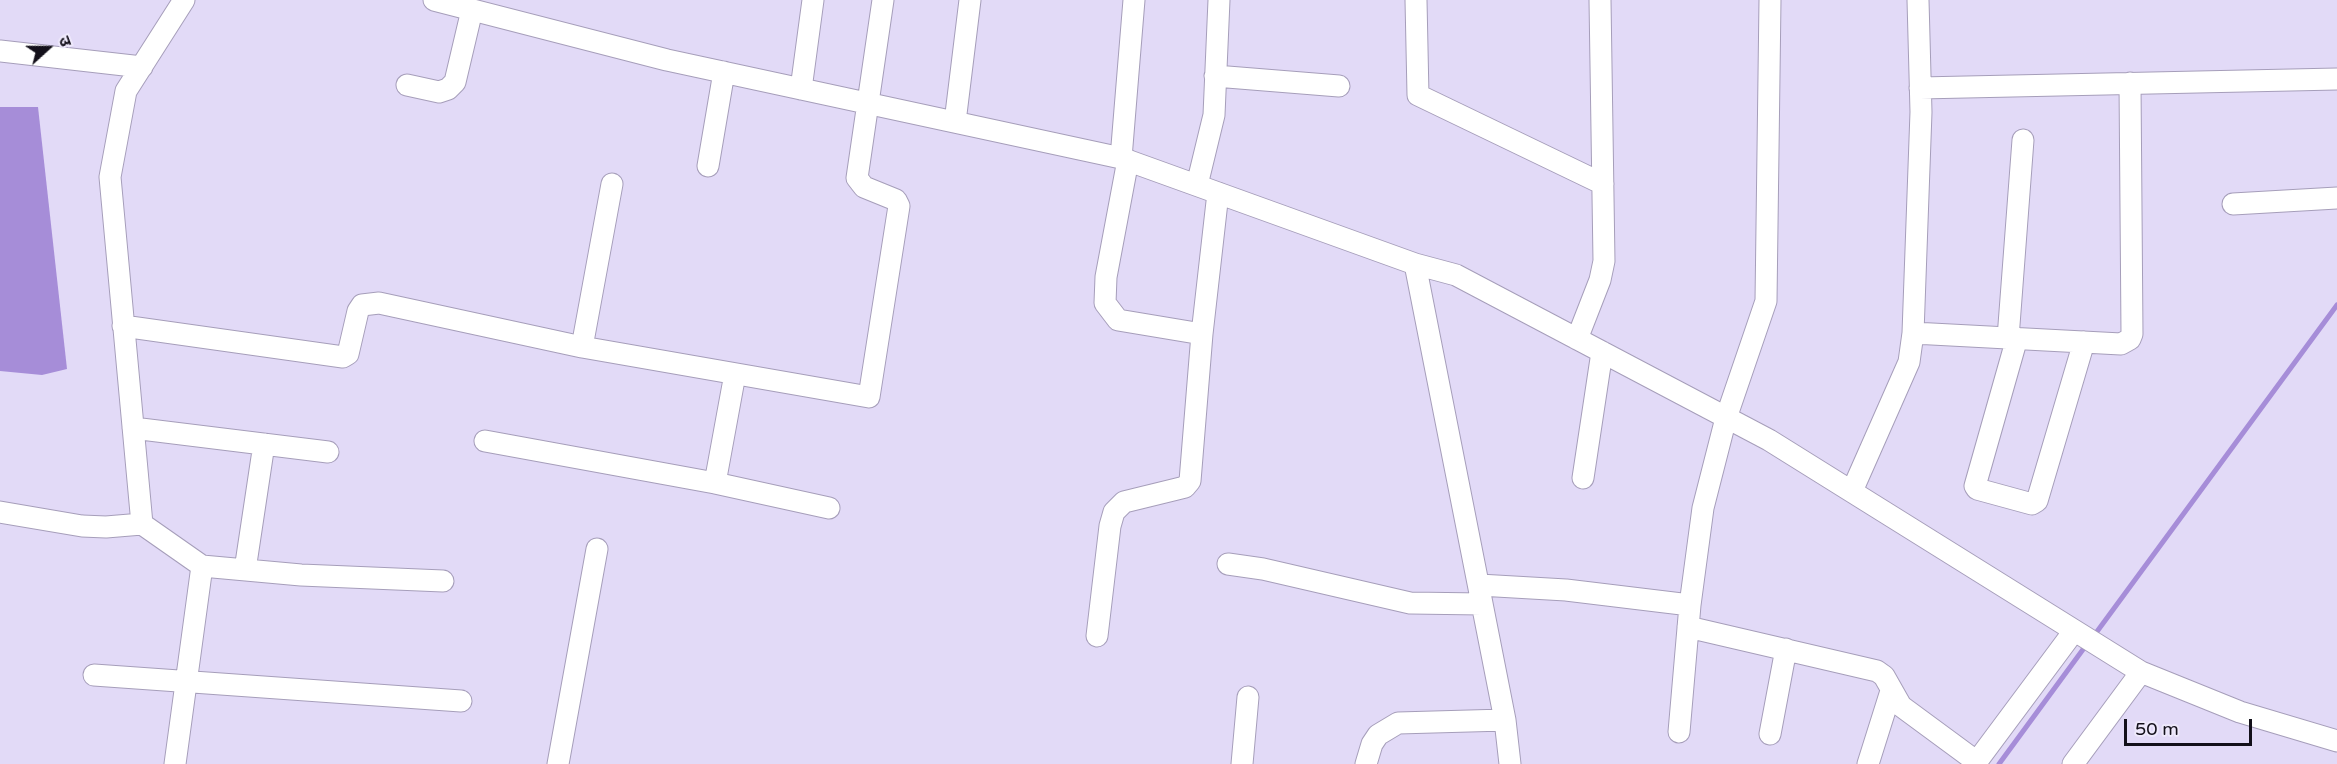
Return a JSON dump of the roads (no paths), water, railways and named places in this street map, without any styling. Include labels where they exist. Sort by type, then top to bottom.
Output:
[{"type":"street","points":[[142,524],[110,177],[126,91],[184,0]]},
{"type":"street","points":[[434,0],[724,72],[1125,159],[1415,264],[1456,275],[1769,440],[2040,606],[2077,633],[2141,672],[2240,712],[2337,741]]},
{"type":"street","points":[[801,89],[813,0]]},
{"type":"street","points":[[123,326],[343,357],[348,354],[358,311],[362,304],[370,303],[582,347],[866,397],[871,394],[899,206],[896,200],[864,187],[857,178],[883,0]]},
{"type":"street","points":[[955,122],[970,0]]},
{"type":"street","points":[[1134,0],[1125,159],[1106,277],[1105,303],[1118,320],[1202,334]]},
{"type":"street","points":[[1197,185],[1214,115],[1219,0]]},
{"type":"street","points":[[1416,0],[1418,95],[1603,184]]},
{"type":"street","points":[[1577,339],[1600,280],[1604,261],[1600,0]]},
{"type":"street","points":[[1679,732],[1690,605],[1703,508],[1726,418],[1766,301],[1770,0]]},
{"type":"street","points":[[1852,491],[1909,362],[1913,333],[1920,88],[1918,0]]},
{"type":"street","points":[[407,86],[439,92],[448,89],[455,82],[472,10]]},
{"type":"street","points":[[0,51],[142,66]]},
{"type":"street","points":[[708,166],[724,72]]},
{"type":"street","points":[[1215,76],[1339,86]]},
{"type":"street","points":[[1920,88],[2337,79]]},
{"type":"street","points":[[1913,333],[2121,344],[2130,339],[2132,334],[2130,83]]},
{"type":"street","points":[[2023,140],[2013,338],[1975,486],[1977,489],[2032,504],[2037,501],[2084,342]]},
{"type":"street","points":[[582,347],[612,184]]},
{"type":"street","points":[[1097,636],[1110,526],[1114,512],[1124,502],[1185,487],[1190,481],[1202,334],[1218,193]]},
{"type":"street","points":[[2233,204],[2337,198]]},
{"type":"street","points":[[1415,264],[1505,720],[1516,763]]},
{"type":"street","points":[[1583,478],[1602,352]]},
{"type":"street","points":[[715,483],[735,374]]},
{"type":"street","points":[[133,428],[328,452]]},
{"type":"street","points":[[485,441],[715,483],[829,508]]},
{"type":"street","points":[[245,570],[264,444]]},
{"type":"street","points":[[0,512],[81,526],[106,527],[142,524],[202,566],[443,581]]},
{"type":"street","points":[[558,764],[597,549]]},
{"type":"street","points":[[1228,564],[1263,569],[1410,603],[1480,594],[1566,590],[1690,605]]},
{"type":"street","points":[[175,764],[202,566]]},
{"type":"street","points":[[1688,627],[1870,668],[1884,676],[1901,706],[1976,763],[2077,633]]},
{"type":"street","points":[[1770,734],[1786,649]]},
{"type":"street","points":[[2073,764],[2141,672]]},
{"type":"street","points":[[94,675],[186,683],[278,686],[461,701]]},
{"type":"street","points":[[1868,764],[1891,691]]},
{"type":"street","points":[[1242,764],[1248,697]]},
{"type":"street","points":[[1366,764],[1372,744],[1378,735],[1398,723],[1505,720]]},
{"type":"waterway","points":[[2093,637],[2337,305]]},
{"type":"waterway","points":[[1999,764],[2087,644]]}]
